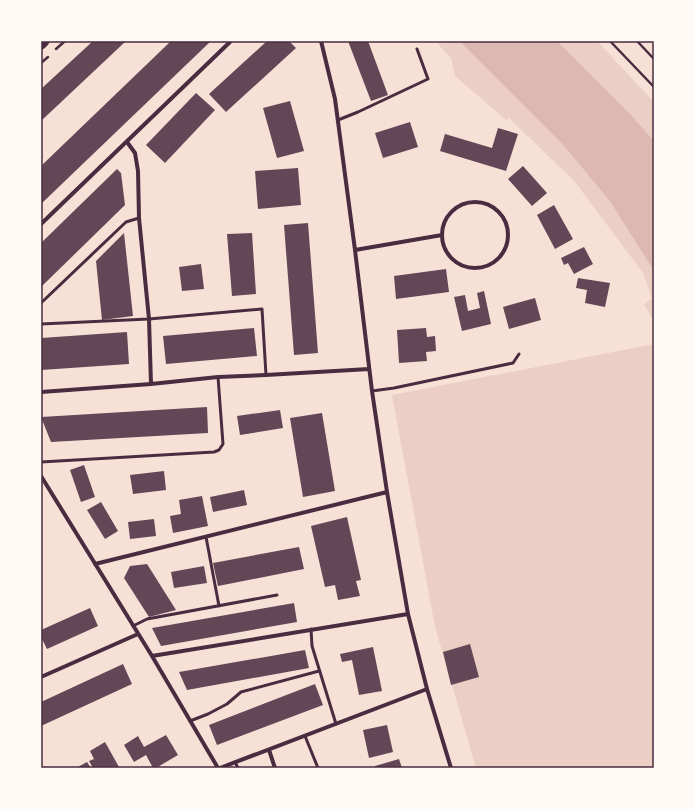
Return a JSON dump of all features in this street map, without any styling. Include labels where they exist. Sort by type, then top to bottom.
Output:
[{"type":"highway","points":[[41,44],[44,41]]},
{"type":"street","points":[[41,224],[231,41]]},
{"type":"street","points":[[321,41],[335,99],[372,391],[387,492],[408,614],[427,690],[451,768]]},
{"type":"street","points":[[127,142],[135,153],[138,171],[139,218],[149,318],[151,384]]},
{"type":"street","points":[[479,202],[489,205],[499,211],[505,220],[508,231],[508,242],[504,252],[497,260],[488,266],[467,268],[457,263],[449,256],[444,246],[442,235],[444,225],[449,215],[468,203],[479,202]]},
{"type":"street","points":[[355,250],[442,235]]},
{"type":"street","points":[[41,392],[151,384],[218,377],[369,368]]},
{"type":"street","points":[[41,476],[219,768],[427,690]]},
{"type":"street","points":[[95,564],[387,492]]},
{"type":"street","points":[[152,656],[408,614]]},
{"type":"street","points":[[41,677],[138,634]]},
{"type":"street","points":[[269,750],[275,768]]},
{"type":"lane","points":[[338,120],[428,79],[417,50]]},
{"type":"lane","points":[[41,303],[126,222],[139,218]]},
{"type":"lane","points":[[41,324],[149,318],[262,309],[266,375]]},
{"type":"lane","points":[[372,391],[394,388],[513,363],[519,354]]},
{"type":"lane","points":[[41,462],[214,452],[219,450],[223,444],[218,377]]},
{"type":"lane","points":[[206,537],[219,606]]},
{"type":"lane","points":[[133,626],[147,619],[277,595]]},
{"type":"lane","points":[[311,630],[312,646],[336,724]]},
{"type":"lane","points":[[190,721],[208,714],[226,704],[241,692],[319,671]]},
{"type":"lane","points":[[305,736],[318,768]]},
{"type":"lane","points":[[235,762],[238,768]]},
{"type":"path","points":[[610,41],[654,87]]},
{"type":"path","points":[[637,41],[654,59]]},
{"type":"shaded area","points":[[435,41],[459,41],[564,146],[609,200],[654,271],[654,322],[644,304],[652,299],[643,273],[575,182],[509,118],[506,120],[455,76],[451,58]]},
{"type":"shaded area","points":[[459,41],[557,41],[633,117],[654,141],[654,271],[609,200],[564,146]]},
{"type":"shaded area","points":[[557,41],[597,41],[654,102],[654,141],[633,117]]},
{"type":"shaded area","points":[[654,344],[654,768],[476,768],[435,627],[392,395]]},
{"type":"building","points":[[93,41],[126,41],[41,121],[41,89]]},
{"type":"building","points":[[171,41],[211,41],[41,204],[41,166]]},
{"type":"building","points":[[267,41],[289,41],[296,48],[226,112],[209,94]]},
{"type":"building","points":[[348,41],[368,41],[388,95],[371,101]]},
{"type":"building","points":[[196,93],[215,110],[165,163],[146,145]]},
{"type":"building","points":[[290,101],[304,151],[277,158],[263,108]]},
{"type":"building","points":[[410,122],[418,147],[383,158],[375,133]]},
{"type":"building","points":[[498,128],[518,134],[506,171],[440,151],[445,134],[492,148]]},
{"type":"building","points":[[523,166],[547,193],[532,206],[508,179]]},
{"type":"building","points":[[298,168],[301,205],[258,209],[255,171]]},
{"type":"building","points":[[117,169],[121,173],[125,205],[41,287],[41,243]]},
{"type":"building","points":[[554,205],[573,239],[555,249],[537,215]]},
{"type":"building","points":[[308,223],[318,353],[294,355],[284,225]]},
{"type":"building","points":[[124,233],[133,316],[102,320],[96,261]]},
{"type":"building","points":[[252,233],[256,294],[232,296],[227,234]]},
{"type":"building","points":[[584,247],[593,264],[574,274],[568,263],[564,265],[561,258]]},
{"type":"building","points":[[201,264],[204,289],[182,291],[179,267]]},
{"type":"building","points":[[446,269],[449,292],[396,299],[394,276]]},
{"type":"building","points":[[578,278],[610,283],[605,307],[585,303],[587,290],[576,288]]},
{"type":"building","points":[[484,291],[491,324],[462,331],[454,297],[465,295],[468,311],[480,308],[477,293]]},
{"type":"building","points":[[535,298],[541,320],[509,329],[503,307]]},
{"type":"building","points":[[254,328],[257,356],[166,364],[163,336]]},
{"type":"building","points":[[426,328],[427,337],[435,336],[436,351],[426,352],[427,361],[399,363],[397,330]]},
{"type":"building","points":[[127,332],[129,364],[41,370],[41,338]]},
{"type":"building","points":[[207,407],[208,433],[51,442],[41,417]]},
{"type":"building","points":[[280,410],[283,428],[240,435],[237,416]]},
{"type":"building","points":[[322,413],[335,491],[303,497],[290,418]]},
{"type":"building","points":[[84,465],[95,497],[81,502],[70,470]]},
{"type":"building","points":[[164,471],[166,490],[133,494],[130,475]]},
{"type":"building","points":[[244,490],[247,505],[213,512],[210,497]]},
{"type":"building","points":[[202,496],[208,526],[173,533],[170,516],[181,514],[179,500]]},
{"type":"building","points":[[101,502],[118,531],[105,539],[87,510]]},
{"type":"building","points":[[347,517],[361,580],[356,581],[360,596],[338,600],[335,585],[325,587],[311,526]]},
{"type":"building","points":[[154,519],[156,536],[130,539],[128,522]]},
{"type":"building","points":[[299,547],[304,569],[218,586],[213,563]]},
{"type":"building","points":[[147,564],[176,610],[149,617],[124,578],[130,566]]},
{"type":"building","points":[[204,566],[207,583],[174,588],[171,572]]},
{"type":"building","points":[[294,603],[297,622],[161,646],[152,628]]},
{"type":"building","points":[[90,608],[98,626],[47,649],[41,637],[41,630]]},
{"type":"building","points":[[470,644],[479,677],[451,685],[443,652]]},
{"type":"building","points":[[373,647],[382,691],[359,695],[352,660],[342,662],[340,654]]},
{"type":"building","points":[[305,650],[309,668],[187,690],[179,672]]},
{"type":"building","points":[[123,664],[132,684],[41,726],[41,702]]},
{"type":"building","points":[[315,684],[323,705],[217,745],[209,725]]},
{"type":"building","points":[[387,725],[393,752],[369,758],[363,730]]},
{"type":"building","points":[[166,735],[178,755],[156,768],[153,768],[146,755],[134,762],[124,745],[138,736],[144,747]]},
{"type":"building","points":[[105,742],[119,767],[93,768],[89,761],[94,759],[90,751]]},
{"type":"building","points":[[399,759],[402,768],[375,768],[375,766]]},
{"type":"building","points":[[87,762],[91,768],[76,768]]}]
